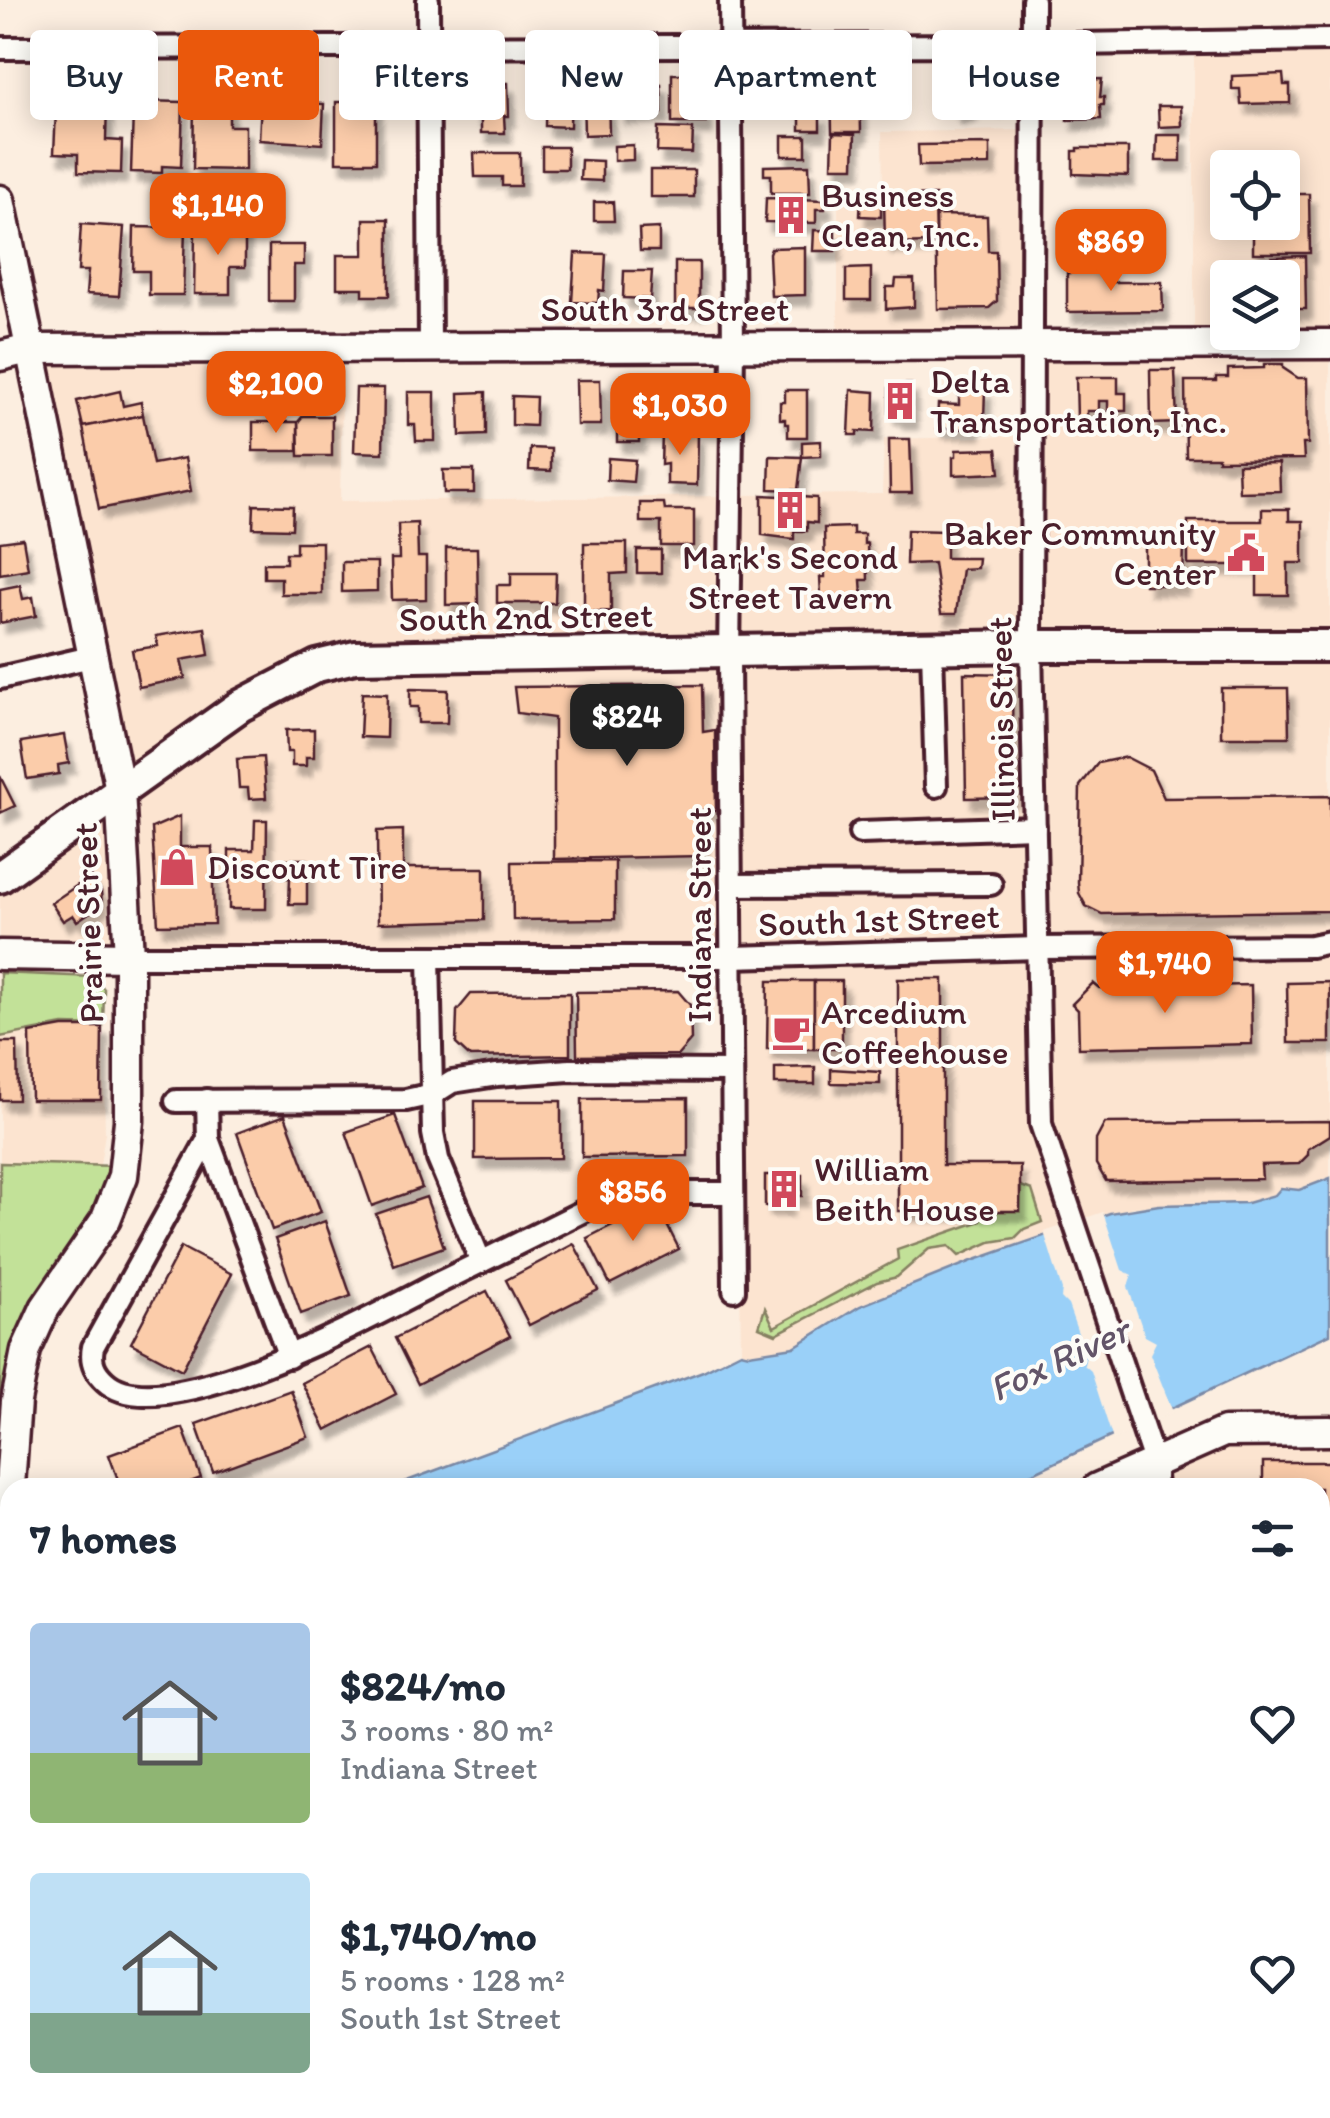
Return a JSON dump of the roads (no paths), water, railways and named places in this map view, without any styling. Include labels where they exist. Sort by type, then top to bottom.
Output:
[{"type":"main road","name":"South 2nd Street","points":[[0,877],[240,706],[317,666],[355,657],[1032,646],[1330,646]]},
{"type":"street","points":[[428,0],[429,30]]},
{"type":"street","name":"Indiana Street","points":[[730,0],[730,30]]},
{"type":"street","name":"Illinois Street","points":[[1034,0],[1034,30]]},
{"type":"street","points":[[1096,43],[1330,40]]},
{"type":"street","points":[[505,47],[679,46]]},
{"type":"street","points":[[0,48],[339,47]]},
{"type":"street","points":[[429,120],[430,348]]},
{"type":"street","name":"Indiana Street","points":[[731,120],[733,347],[729,651],[734,1290]]},
{"type":"street","name":"Illinois Street","points":[[1034,120],[1032,646],[1041,1124],[1155,1474]]},
{"type":"street","name":"Prairie Street","points":[[0,200],[120,790],[129,958],[129,1121],[122,1176],[106,1219],[44,1308],[26,1350],[16,1400],[10,1478]]},
{"type":"street","name":"South 3rd Street","points":[[0,356],[29,349],[1330,344]]},
{"type":"street","points":[[932,648],[936,786]]},
{"type":"street","points":[[0,678],[91,657]]},
{"type":"street","points":[[860,832],[1035,826]]},
{"type":"street","points":[[732,885],[991,884]]},
{"type":"street","name":"South 1st Street","points":[[129,958],[732,957],[1038,948],[1312,946],[1330,942]]},
{"type":"street","points":[[0,955],[129,958]]},
{"type":"street","points":[[429,958],[432,1134],[438,1159],[482,1262]]},
{"type":"street","points":[[176,1100],[406,1100],[433,1094],[452,1082],[497,1075],[570,1070],[732,1071]]},
{"type":"street","points":[[207,1100],[208,1139],[288,1357]]},
{"type":"street","points":[[208,1139],[104,1322],[90,1358],[108,1385],[138,1393],[202,1386],[288,1357],[612,1197],[633,1193],[732,1193]]},
{"type":"street","points":[[1155,1474],[1224,1432],[1330,1431]]},
{"type":"water","name":"Fox River","points":[[1330,1178],[1330,1334],[1019,1478],[415,1478],[703,1371],[741,1352],[794,1347],[860,1306],[972,1261],[1110,1213],[1159,1205],[1247,1203],[1275,1195],[1281,1188],[1299,1190]]},
{"type":"place","name":"Business Clean, Inc.","points":[[791,215]]},
{"type":"place","name":"Delta Transportation, Inc.","points":[[900,401]]},
{"type":"place","name":"Mark's Second Street Tavern","points":[[790,510]]},
{"type":"place","name":"Baker Community Center","points":[[1246,553]]},
{"type":"place","name":"Discount Tire","points":[[177,867]]},
{"type":"place","name":"Arcedium Coffeehouse","points":[[791,1032]]},
{"type":"place","name":"William Beith House","points":[[784,1189]]}]
